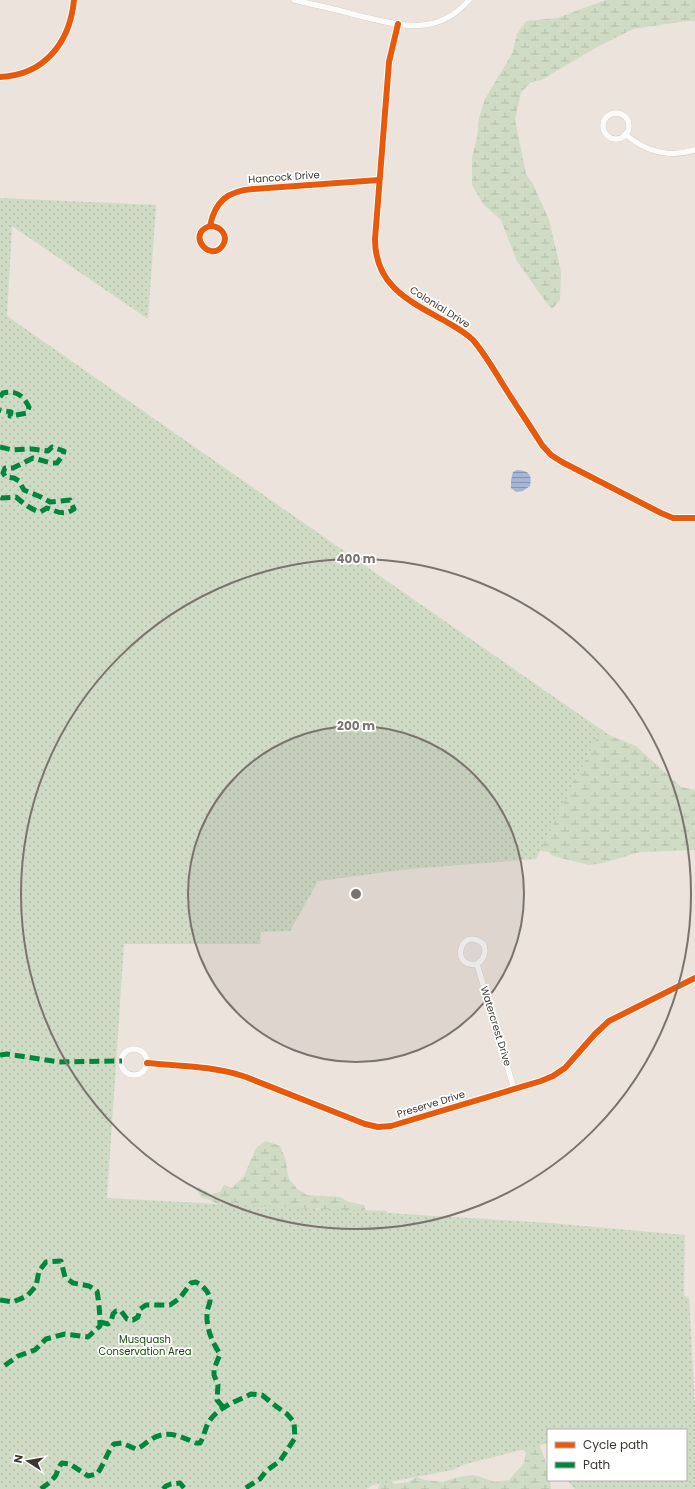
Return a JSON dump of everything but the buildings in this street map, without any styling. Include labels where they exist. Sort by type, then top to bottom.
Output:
[{"type":"street","points":[[0,77],[14,75],[30,70],[45,61],[51,55],[62,41],[68,30],[72,17],[74,0]]},
{"type":"street","points":[[294,0],[398,24],[419,26],[438,22],[456,13],[469,0]]},
{"type":"street","name":"Colonial Drive","points":[[398,24],[389,62],[375,238],[375,252],[381,271],[392,286],[418,306],[468,336],[488,361],[542,445],[551,455],[573,468],[661,513],[673,518],[695,518]]},
{"type":"street","points":[[616,113],[624,116],[628,127],[625,134],[618,138],[609,137],[603,127],[605,118],[608,115],[616,113]]},
{"type":"street","points":[[625,134],[643,147],[661,153],[681,154],[695,150]]},
{"type":"street","name":"Hancock Drive","points":[[210,226],[212,216],[218,205],[227,197],[240,191],[380,180]]},
{"type":"street","name":"Hancock Drive","points":[[210,226],[218,227],[222,230],[225,238],[222,246],[211,251],[204,248],[200,241],[201,233],[206,227],[210,226]]},
{"type":"street","points":[[478,940],[485,950],[483,958],[477,964],[465,962],[461,956],[461,948],[466,941],[478,940]]},
{"type":"street","name":"Watercrest Drive","points":[[477,964],[514,1089]]},
{"type":"street","name":"Preserve Drive","points":[[147,1063],[226,1071],[365,1124],[378,1127],[398,1125],[541,1081],[559,1072],[570,1064],[595,1034],[609,1021],[695,978]]},
{"type":"street","points":[[138,1050],[145,1055],[147,1063],[146,1067],[141,1073],[133,1075],[124,1069],[122,1061],[123,1057],[129,1051],[138,1050]]},
{"type":"green space","points":[[606,0],[695,0],[695,21],[633,29],[597,47],[541,80],[531,82],[521,92],[515,120],[526,174],[533,184],[549,220],[561,272],[560,300],[552,309],[517,261],[501,220],[484,205],[472,185],[472,158],[477,138],[479,118],[485,99],[512,54],[517,34],[526,21],[557,18]]},
{"type":"green space","name":"Musquash Conservation Area","points":[[0,198],[156,205],[148,319],[12,226],[7,316],[612,737],[597,737],[536,859],[409,869],[318,881],[290,931],[261,932],[260,944],[124,944],[107,1198],[314,1209],[387,1211],[388,1213],[550,1223],[685,1235],[684,1296],[689,1297],[695,1406],[695,1489],[575,1489],[568,1481],[687,1481],[687,1429],[547,1429],[547,1443],[466,1464],[452,1470],[373,1485],[366,1489],[0,1489]]},
{"type":"green space","points":[[594,729],[636,746],[681,787],[695,790],[695,850],[640,852],[603,863],[589,865],[553,856],[548,852],[478,844]]},
{"type":"green space","points":[[266,1141],[280,1146],[286,1160],[288,1177],[297,1189],[307,1195],[340,1197],[349,1202],[364,1205],[366,1213],[325,1212],[317,1208],[311,1212],[220,1205],[202,1198],[196,1189],[199,1187],[211,1194],[220,1192],[224,1185],[232,1188],[244,1176],[256,1148]]},
{"type":"green space","points":[[535,1436],[544,1457],[547,1468],[547,1481],[550,1481],[551,1489],[378,1489],[382,1476],[389,1479],[394,1484],[408,1482],[417,1477],[425,1480],[442,1482],[459,1477],[474,1475],[495,1482],[509,1480],[524,1463],[526,1453],[517,1443]]},
{"type":"water","points":[[517,470],[527,472],[530,476],[531,482],[530,486],[523,491],[516,492],[511,488],[511,480],[513,472]]},
{"type":"marked path","points":[[0,397],[3,393],[8,392],[19,394],[29,407],[27,413],[10,416],[11,412],[0,410]]},
{"type":"marked path","points":[[0,447],[12,450],[32,449],[48,451],[52,447],[64,451],[57,463],[51,463],[33,458],[13,468],[5,468],[3,473],[6,477],[14,478],[19,481],[24,490],[50,502],[70,500],[74,509],[64,513],[47,508],[40,512],[30,508],[16,497],[0,497]]},
{"type":"marked path","points":[[0,1055],[7,1054],[59,1062],[122,1061]]},
{"type":"marked path","points":[[0,1300],[13,1302],[27,1296],[36,1286],[39,1271],[46,1262],[61,1261],[65,1277],[73,1283],[89,1286],[97,1291],[100,1326],[88,1337],[65,1334],[46,1339],[35,1350],[18,1356],[4,1366],[0,1365]]},
{"type":"marked path","points":[[100,1322],[108,1324],[111,1322],[113,1314],[116,1311],[121,1311],[127,1319],[133,1320],[138,1317],[140,1309],[146,1305],[170,1305],[180,1298],[191,1283],[196,1282],[206,1290],[210,1298],[207,1311],[207,1324],[214,1345],[220,1354],[214,1369],[214,1375],[218,1385],[217,1400],[223,1407]]},
{"type":"marked path","points":[[41,1489],[56,1475],[62,1463],[70,1464],[88,1476],[97,1474],[114,1444],[122,1443],[136,1449],[156,1437],[168,1434],[200,1443],[208,1423],[212,1417],[222,1409],[251,1394],[262,1395],[287,1414],[294,1422],[295,1438],[280,1461],[266,1471],[260,1479],[244,1489]]},
{"type":"marked path","points":[[163,1489],[171,1484],[180,1483],[185,1489]]},
{"type":"cycle path","points":[[0,77],[16,75],[30,70],[42,63],[52,54],[61,42],[67,29],[72,15],[74,0]]},
{"type":"cycle path","points":[[398,24],[389,62],[375,239],[381,269],[396,290],[407,299],[467,334],[473,340],[542,445],[551,455],[661,513],[673,518],[695,518]]},
{"type":"cycle path","points":[[210,226],[220,229],[224,235],[225,241],[218,250],[212,251],[203,246],[200,241],[200,235],[203,230],[210,226],[212,217],[219,204],[224,199],[236,192],[253,189],[379,180]]},
{"type":"cycle path","points":[[147,1063],[197,1067],[234,1073],[365,1124],[378,1127],[391,1126],[541,1081],[553,1076],[565,1068],[595,1034],[609,1021],[695,978]]}]
